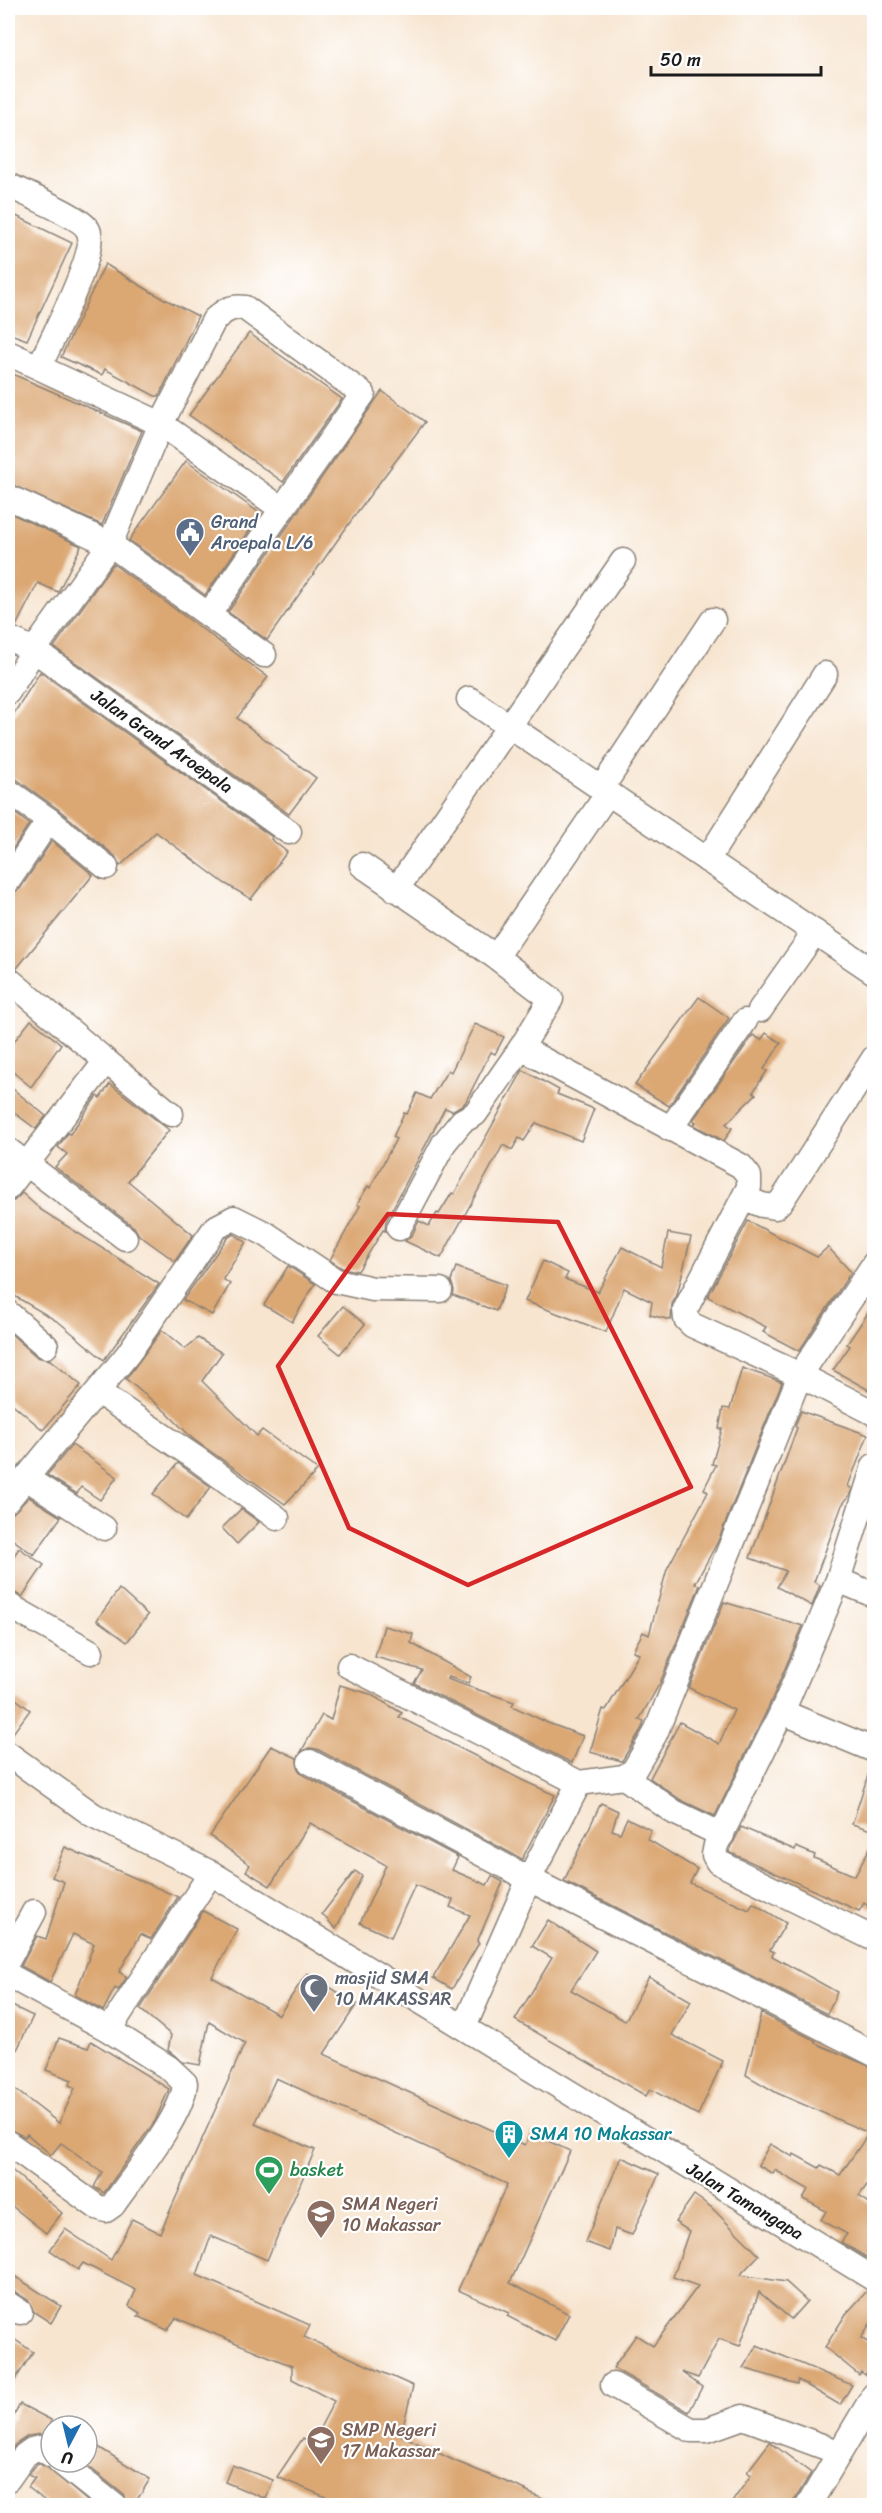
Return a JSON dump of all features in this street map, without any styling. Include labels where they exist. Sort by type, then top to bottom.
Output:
[{"type":"street","points":[[8,185],[78,220],[88,228],[91,238],[86,264],[39,367]]},
{"type":"street","points":[[8,692],[34,650],[110,544],[161,423],[214,320],[225,310],[236,306],[244,308],[363,394],[209,614]]},
{"type":"street","points":[[8,353],[161,423],[282,510]]},
{"type":"street","points":[[8,497],[110,544],[264,655]]},
{"type":"street","points":[[396,890],[623,561]]},
{"type":"street","points":[[496,957],[713,620]]},
{"type":"street","name":"Jalan Grand Aroepala","points":[[8,638],[34,650],[289,832]]},
{"type":"street","points":[[707,860],[825,674]]},
{"type":"street","points":[[470,699],[509,728],[874,972]]},
{"type":"street","points":[[8,791],[49,820],[106,867]]},
{"type":"street","points":[[8,880],[49,820]]},
{"type":"street","points":[[362,865],[496,957],[550,999],[522,1048],[475,1114],[462,1121],[444,1143],[399,1228]]},
{"type":"street","points":[[670,1129],[815,932]]},
{"type":"street","points":[[8,979],[171,1114]]},
{"type":"street","points":[[522,1048],[741,1166],[749,1176],[745,1198],[685,1310],[686,1319],[692,1325],[800,1375],[874,1413]]},
{"type":"street","points":[[745,1198],[762,1205],[775,1207],[782,1200],[874,1058]]},
{"type":"street","points":[[8,1188],[16,1158],[106,1061]]},
{"type":"street","points":[[16,1158],[125,1238]]},
{"type":"street","points":[[8,1500],[98,1392],[166,1302],[215,1228],[234,1218],[266,1234],[336,1281],[373,1289],[440,1290]]},
{"type":"street","points":[[349,1666],[579,1783],[624,1777],[634,1770],[655,1734],[800,1375],[874,1264]]},
{"type":"street","points":[[8,1313],[46,1347]]},
{"type":"street","points":[[98,1392],[197,1459],[277,1518]]},
{"type":"street","points":[[874,1466],[838,1580],[782,1712],[714,1851],[718,1862],[874,1939]]},
{"type":"street","points":[[26,1478],[104,1528]]},
{"type":"street","points":[[838,1580],[874,1595]]},
{"type":"street","points":[[8,1605],[91,1652]]},
{"type":"street","points":[[782,1712],[874,1750]]},
{"type":"street","name":"Jalan Tamangapa","points":[[8,1754],[93,1815],[211,1873],[874,2279]]},
{"type":"street","points":[[310,1762],[529,1879],[874,2054]]},
{"type":"street","points":[[624,1777],[674,1812],[722,1835]]},
{"type":"street","points":[[464,2027],[529,1879],[579,1783]]},
{"type":"street","points":[[109,2030],[211,1873]]},
{"type":"street","points":[[8,1960],[34,1912]]},
{"type":"street","points":[[8,1975],[109,2030],[169,2068],[185,2083],[184,2092],[170,2120],[113,2205],[106,2210],[97,2207],[8,2143]]},
{"type":"street","points":[[613,2385],[691,2430],[707,2430],[743,2417],[838,2452]]},
{"type":"street","points":[[807,2505],[874,2395]]},
{"type":"street","points":[[8,2479],[32,2450],[39,2448]]},
{"type":"street","points":[[75,2474],[115,2505]]},
{"type":"highlighted area","points":[[388,1214],[558,1222],[691,1487],[468,1585],[349,1528],[278,1366]]},
{"type":"building","points":[[8,212],[72,243],[27,340],[8,333]]},
{"type":"building","points":[[105,264],[153,293],[198,316],[159,396],[105,369],[102,375],[61,357]]},
{"type":"building","points":[[249,333],[342,399],[283,482],[189,415]]},
{"type":"building","points":[[8,372],[142,431],[102,525],[8,483]]},
{"type":"building","points":[[382,391],[425,422],[358,511],[267,640],[228,612]]},
{"type":"building","points":[[186,461],[261,514],[205,595],[129,540]]},
{"type":"building","points":[[8,512],[81,546],[58,592],[38,583],[16,626],[8,624]]},
{"type":"building","points":[[113,564],[268,677],[237,718],[316,778],[289,814],[54,647]]},
{"type":"building","points":[[40,672],[272,837],[271,839],[287,852],[251,899],[224,883],[156,832],[120,866],[115,856],[58,809],[16,779],[8,777],[8,723]]},
{"type":"building","points":[[8,808],[29,824],[8,856]]},
{"type":"building","points":[[52,841],[93,875],[17,968],[8,965],[8,895],[20,889]]},
{"type":"building","points":[[699,997],[729,1018],[669,1106],[635,1085]]},
{"type":"building","points":[[31,1020],[61,1044],[31,1087],[8,1068],[8,1049]]},
{"type":"building","points":[[475,1024],[504,1037],[495,1054],[491,1052],[465,1103],[452,1111],[445,1108],[386,1221],[385,1231],[383,1230],[358,1271],[342,1268],[330,1260],[360,1206],[357,1204],[368,1186],[370,1188],[396,1139],[393,1137],[404,1113],[407,1114],[417,1093],[430,1099],[448,1070],[451,1072]]},
{"type":"building","points":[[766,1033],[781,1043],[764,1069],[767,1071],[753,1092],[756,1094],[726,1124],[732,1128],[724,1141],[694,1125],[696,1122],[693,1120],[753,1035],[761,1040]]},
{"type":"building","points":[[523,1070],[559,1090],[557,1094],[594,1109],[581,1141],[536,1123],[524,1141],[519,1138],[512,1150],[503,1145],[441,1258],[405,1241],[412,1235],[419,1221],[429,1226],[452,1193],[454,1194]]},
{"type":"building","points":[[110,1084],[169,1130],[128,1181],[193,1235],[175,1261],[55,1167],[67,1154],[58,1147],[97,1096],[100,1098]]},
{"type":"building","points":[[8,1085],[46,1116],[36,1129],[8,1108]]},
{"type":"building","points":[[22,1193],[41,1210],[159,1284],[104,1360],[60,1323],[8,1292],[8,1202],[14,1201]]},
{"type":"building","points":[[748,1221],[817,1257],[828,1247],[851,1272],[799,1351],[763,1332],[766,1327],[708,1297]]},
{"type":"building","points":[[668,1233],[691,1237],[677,1295],[672,1304],[671,1320],[650,1315],[652,1302],[624,1288],[606,1332],[525,1301],[543,1261],[568,1273],[565,1279],[598,1292],[622,1247],[661,1267]]},
{"type":"building","points":[[234,1234],[246,1242],[223,1279],[230,1284],[212,1315],[183,1300],[227,1238]]},
{"type":"building","points":[[288,1266],[315,1284],[292,1322],[264,1305]]},
{"type":"building","points":[[456,1267],[506,1285],[496,1311],[453,1295],[451,1281]]},
{"type":"building","points":[[874,1304],[874,1393],[833,1370],[850,1346],[847,1344]]},
{"type":"building","points":[[343,1306],[365,1324],[340,1354],[318,1336]]},
{"type":"building","points":[[162,1330],[185,1349],[198,1338],[222,1353],[202,1381],[257,1436],[262,1430],[318,1470],[285,1504],[193,1439],[165,1411],[126,1379]]},
{"type":"building","points":[[8,1331],[37,1357],[50,1360],[81,1385],[43,1430],[8,1400]]},
{"type":"building","points":[[742,1368],[782,1382],[718,1541],[695,1584],[700,1585],[660,1683],[639,1720],[644,1721],[642,1728],[622,1761],[590,1752],[603,1709],[606,1710],[639,1654],[633,1651],[643,1632],[649,1635],[667,1569],[708,1492],[704,1489],[716,1465],[712,1464],[722,1429],[719,1429],[723,1408],[730,1409]]},
{"type":"building","points":[[801,1411],[868,1435],[848,1486],[852,1489],[850,1495],[842,1505],[814,1582],[820,1585],[812,1606],[777,1587],[786,1571],[750,1558]]},
{"type":"building","points":[[72,1445],[117,1477],[100,1500],[81,1487],[77,1494],[47,1475]]},
{"type":"building","points":[[178,1463],[211,1487],[186,1520],[153,1494]]},
{"type":"building","points":[[29,1497],[61,1517],[34,1555],[8,1536],[8,1518]]},
{"type":"building","points":[[241,1509],[259,1522],[237,1544],[222,1528]]},
{"type":"building","points":[[19,1548],[44,1565],[22,1597],[8,1589],[8,1565]]},
{"type":"building","points":[[119,1589],[148,1615],[127,1642],[97,1620]]},
{"type":"building","points":[[724,1602],[803,1626],[769,1706],[715,1816],[681,1800],[650,1778],[680,1722],[719,1744],[734,1710],[689,1688]]},
{"type":"building","points":[[384,1626],[413,1634],[411,1643],[471,1677],[468,1683],[448,1677],[447,1679],[514,1702],[512,1706],[583,1736],[572,1763],[414,1683],[422,1670],[375,1657]]},
{"type":"building","points":[[340,1685],[370,1694],[402,1713],[399,1717],[555,1795],[522,1859],[317,1749],[309,1748],[301,1752],[322,1715],[331,1720]]},
{"type":"building","points":[[8,1693],[30,1710],[8,1740]]},
{"type":"building","points":[[271,1746],[297,1758],[298,1769],[303,1775],[458,1857],[452,1870],[487,1885],[492,1876],[503,1882],[477,1942],[479,1943],[452,1989],[433,1978],[470,1915],[450,1907],[453,1900],[415,1885],[391,1937],[360,1923],[386,1865],[310,1823],[270,1886],[246,1871],[250,1865],[210,1836]]},
{"type":"building","points":[[871,1766],[874,1767],[874,1831],[852,1824]]},
{"type":"building","points":[[601,1803],[618,1811],[612,1830],[620,1833],[627,1818],[651,1830],[647,1839],[697,1869],[690,1883],[749,1910],[753,1903],[786,1923],[770,1950],[774,1952],[772,1956],[837,1992],[827,2014],[564,1881]]},
{"type":"building","points":[[741,1827],[795,1850],[796,1847],[815,1855],[814,1858],[855,1876],[874,1840],[874,1910],[864,1903],[859,1911],[729,1852]]},
{"type":"building","points":[[65,1847],[178,1897],[151,1939],[141,1934],[119,1972],[127,1977],[118,1990],[115,1988],[103,2011],[75,1995],[94,1944],[73,1934],[50,1982],[21,1966],[37,1936],[46,1939],[64,1882],[52,1877]]},
{"type":"building","points":[[355,1871],[362,1876],[336,1929],[322,1914]]},
{"type":"building","points":[[203,1911],[237,1929],[212,1977],[279,2015],[307,1973],[357,2004],[324,2054],[525,2145],[531,2133],[570,2151],[510,2283],[569,2314],[555,2341],[507,2316],[509,2313],[458,2290],[507,2184],[276,2078],[255,2124],[315,2150],[267,2260],[211,2236],[197,2275],[310,2325],[304,2337],[413,2386],[401,2435],[556,2505],[345,2505],[277,2477],[303,2438],[312,2443],[334,2401],[292,2379],[292,2366],[176,2318],[167,2330],[138,2316],[140,2313],[129,2306],[136,2290],[83,2263],[78,2270],[50,2250],[65,2229],[111,2260],[132,2219],[160,2233],[245,2043],[209,2022],[200,2065],[183,2062],[168,2050],[171,2035],[140,2009]]},
{"type":"building","points":[[548,1920],[596,1951],[571,1990],[625,2021],[649,1977],[691,2001],[672,2035],[723,2061],[698,2115],[650,2089],[646,2096],[515,2020],[552,1958],[532,1946]]},
{"type":"building","points":[[8,2004],[33,2016],[8,2069]]},
{"type":"building","points":[[761,2013],[816,2041],[815,2043],[874,2068],[874,2175],[859,2196],[874,2206],[874,2249],[869,2259],[841,2242],[847,2234],[821,2220],[826,2211],[803,2199],[808,2189],[775,2170],[773,2174],[758,2165],[770,2144],[793,2157],[794,2154],[819,2168],[821,2165],[840,2175],[869,2133],[777,2093],[746,2075]]},
{"type":"building","points":[[59,2038],[88,2048],[91,2041],[169,2089],[155,2121],[104,2193],[94,2187],[102,2172],[61,2143],[51,2155],[27,2134],[25,2137],[8,2129],[8,2084],[59,2123],[75,2088],[69,2085],[72,2080],[46,2070]]},
{"type":"building","points":[[621,2157],[659,2174],[632,2235],[615,2229],[610,2251],[585,2242]]},
{"type":"building","points":[[8,2167],[62,2213],[46,2233],[8,2203]]},
{"type":"building","points":[[694,2195],[711,2207],[759,2255],[740,2275],[786,2282],[807,2301],[791,2319],[759,2292],[740,2346],[719,2339],[698,2378],[681,2372],[702,2387],[689,2412],[613,2368],[636,2335],[653,2346],[698,2286],[673,2277],[689,2231],[675,2222]]},
{"type":"building","points":[[8,2272],[61,2306],[51,2323],[34,2312],[28,2300],[8,2290]]},
{"type":"building","points":[[867,2291],[874,2293],[874,2318],[861,2338],[874,2346],[874,2360],[865,2375],[861,2372],[859,2375],[825,2347],[846,2314]]},
{"type":"building","points":[[8,2335],[33,2352],[8,2391]]},
{"type":"building","points":[[757,2345],[852,2385],[840,2405],[798,2380],[797,2384],[743,2368]]},
{"type":"building","points":[[20,2404],[39,2414],[39,2434],[28,2436],[16,2444],[8,2455],[8,2428]]},
{"type":"building","points":[[770,2442],[811,2473],[796,2498],[790,2505],[730,2505],[751,2475],[747,2472]]},
{"type":"building","points":[[99,2447],[150,2479],[134,2505],[129,2505],[124,2495],[98,2474]]},
{"type":"building","points":[[38,2463],[39,2474],[55,2474],[92,2505],[50,2505],[28,2487],[35,2478],[28,2475]]},
{"type":"building","points":[[232,2465],[273,2480],[266,2499],[225,2482]]},
{"type":"place","name":"Grand Aroepala L/6","points":[[190,558]]},
{"type":"place","name":"masjid SMA 10 MAKASSAR","points":[[314,2014]]},
{"type":"place","name":"SMA 10 Makassar","points":[[509,2160]]},
{"type":"place","name":"basket","points":[[269,2196]]},
{"type":"place","name":"SMA Negeri 10 Makassar","points":[[321,2240]]},
{"type":"place","name":"SMP Negeri 17 Makassar","points":[[321,2466]]}]
